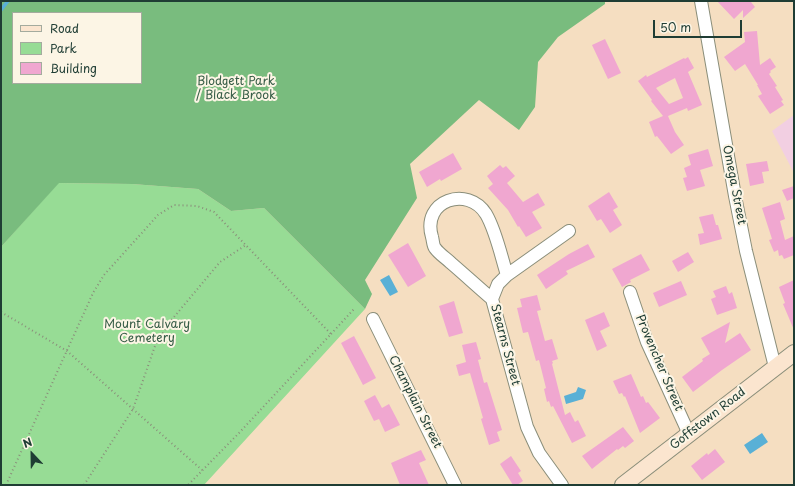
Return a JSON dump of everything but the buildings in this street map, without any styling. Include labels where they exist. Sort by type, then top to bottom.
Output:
[{"type":"main road","name":"Goffstown Road","points":[[622,485],[794,353]]},
{"type":"street","name":"Omega Street","points":[[701,1],[735,196],[745,244],[776,367]]},
{"type":"street","points":[[492,299],[435,248],[430,232],[431,218],[437,207],[450,199],[461,199],[475,203],[485,214],[491,227],[507,275]]},
{"type":"street","name":"Stearns Street","points":[[562,485],[539,453],[527,427],[492,299],[498,284],[507,275],[569,230]]},
{"type":"street","name":"Provencher Street","points":[[630,292],[647,342],[689,434]]},
{"type":"street","name":"Champlain Street","points":[[373,319],[455,485]]},
{"type":"path","points":[[6,485],[93,293],[104,275],[158,215],[174,204],[197,206],[214,212],[331,334]]},
{"type":"path","points":[[84,485],[133,409],[155,346],[169,323],[220,262],[246,245]]},
{"type":"path","points":[[188,485],[239,433],[354,309]]},
{"type":"path","points":[[1,312],[67,351],[202,470]]},
{"type":"shaded area","points":[[794,115],[794,173],[772,131]]},
{"type":"green space","name":"Blodgett Park / Black Brook","points":[[1,1],[605,1],[605,4],[558,37],[538,62],[535,107],[519,130],[479,100],[410,164],[417,198],[365,280],[372,294],[365,309],[264,208],[231,211],[198,189],[132,184],[59,183],[1,247]]},
{"type":"green space","name":"Mount Calvary Cemetery","points":[[58,183],[132,184],[198,189],[231,211],[264,208],[365,309],[204,485],[1,485],[1,247]]},
{"type":"water","points":[[389,275],[398,292],[390,296],[380,280]]},
{"type":"water","points":[[578,387],[586,390],[583,399],[566,404],[564,396],[576,392]]},
{"type":"water","points":[[762,433],[768,442],[750,454],[744,445]]},
{"type":"waterway","points":[[1,10],[8,1]]}]
